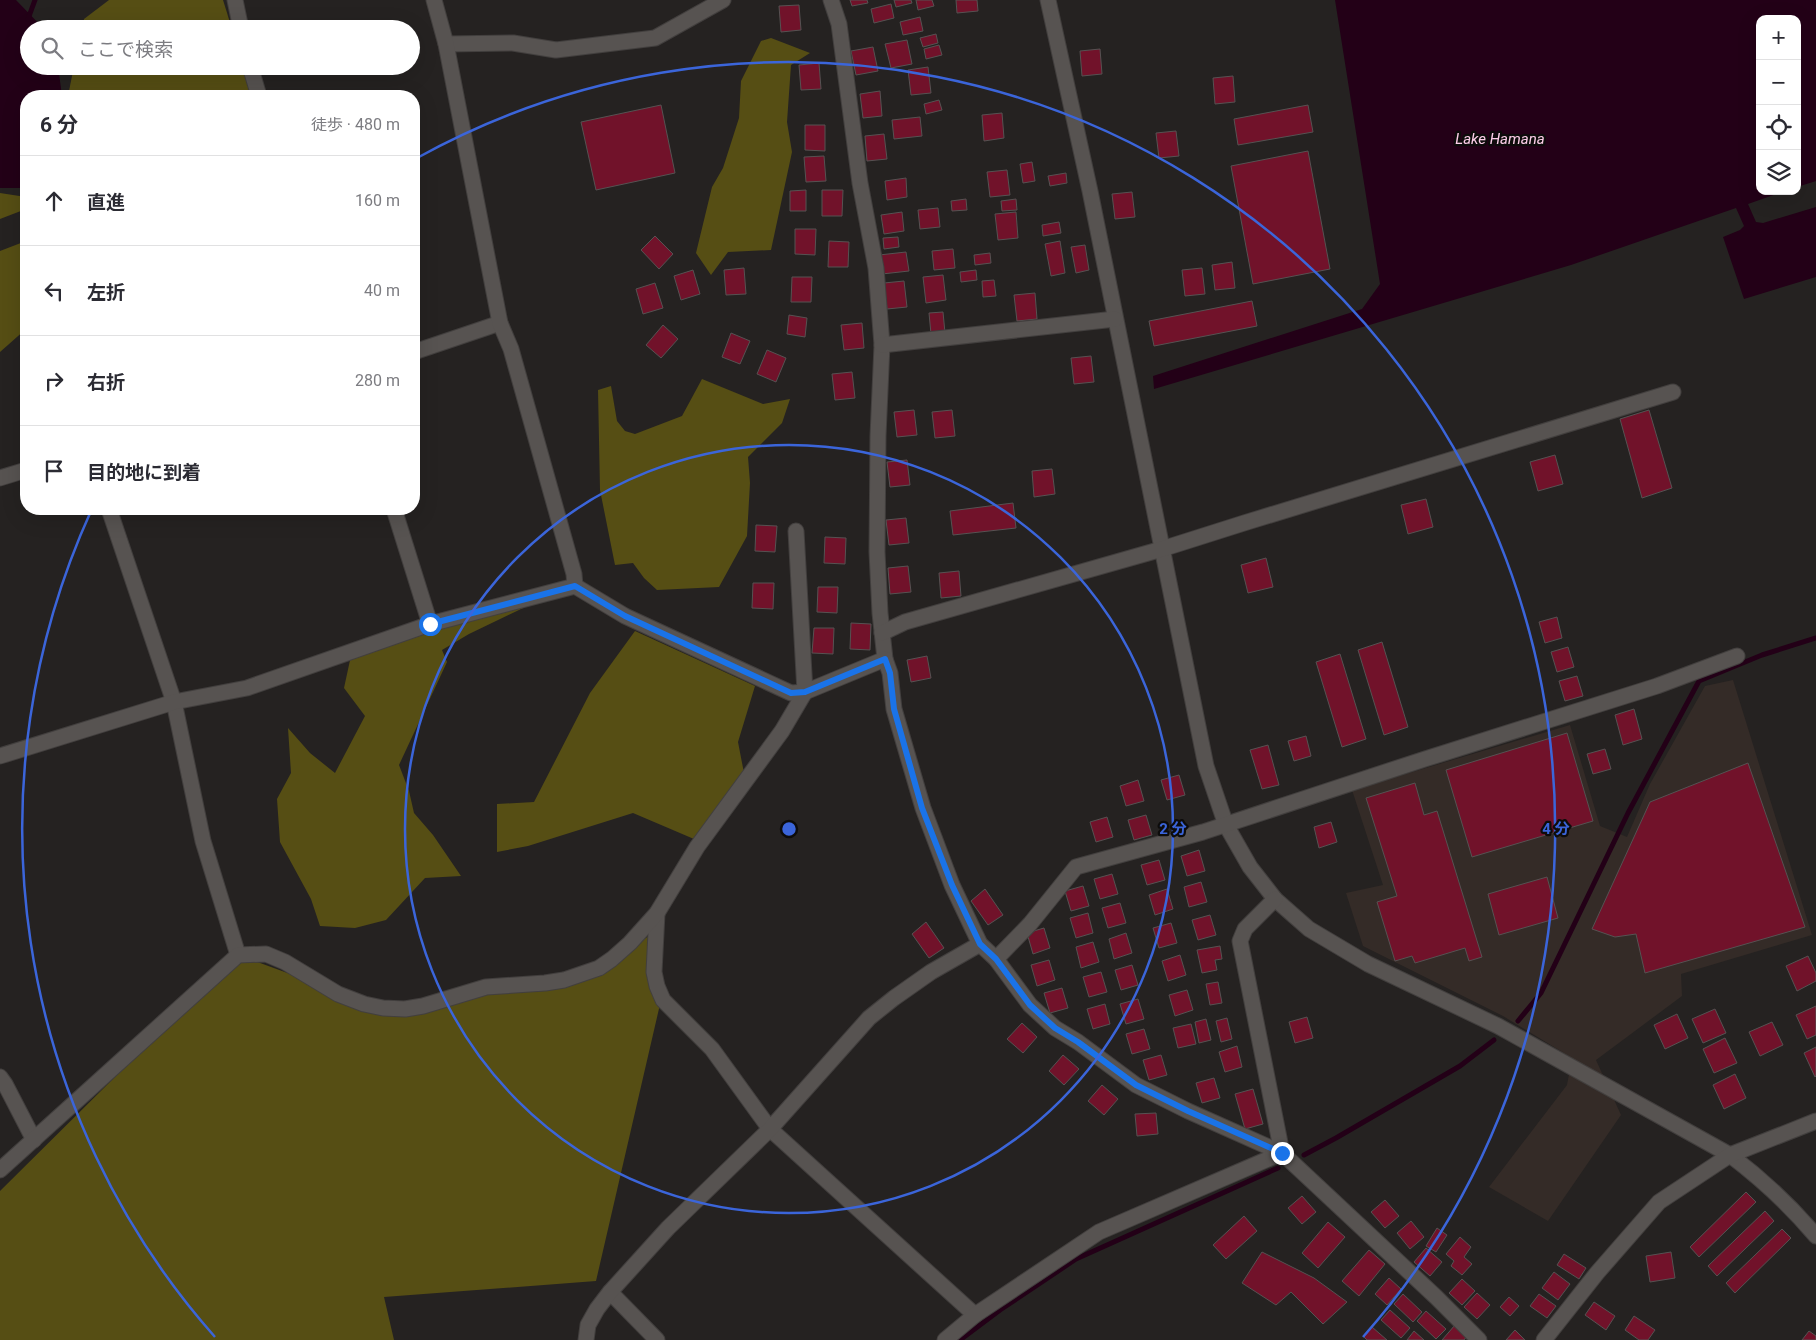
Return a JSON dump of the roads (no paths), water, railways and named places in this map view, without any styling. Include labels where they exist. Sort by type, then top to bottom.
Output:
[{"type":"street","points":[[235,0],[240,20]]},
{"type":"street","points":[[434,0],[446,44],[500,324],[512,349],[518,379],[545,465],[574,574],[575,586]]},
{"type":"street","points":[[446,44],[513,43],[556,50],[647,40],[656,38],[722,0]]},
{"type":"street","points":[[831,0],[839,24],[860,183],[876,268],[882,345],[876,552],[885,659],[890,673],[894,709],[922,808],[952,885],[980,944],[996,959],[1030,1005],[1055,1028],[1078,1042],[1136,1085],[1188,1111],[1282,1153],[1436,1297],[1479,1340]]},
{"type":"street","points":[[1048,0],[1090,191],[1206,766],[1226,825],[1250,867],[1275,899],[1310,929],[1368,964],[1498,1026],[1730,1154],[1762,1179],[1816,1236]]},
{"type":"street","points":[[253,75],[257,90]]},
{"type":"street","points":[[882,345],[1115,319]]},
{"type":"street","points":[[420,350],[500,324]]},
{"type":"street","points":[[882,634],[905,622],[1162,549],[1244,522],[1673,392]]},
{"type":"street","points":[[0,478],[20,472]]},
{"type":"street","points":[[111,515],[174,702],[203,841],[238,955]]},
{"type":"street","points":[[396,515],[430,624]]},
{"type":"street","points":[[0,1170],[238,955],[266,954],[285,962],[338,994],[364,1004],[383,1008],[405,1009],[423,1006],[486,987],[564,980],[600,968],[630,943],[657,913],[697,847],[782,731],[805,692],[796,531]]},
{"type":"street","points":[[0,756],[174,702],[246,688],[430,624],[575,586],[625,616],[791,693],[805,692],[885,659]]},
{"type":"street","points":[[996,959],[1030,924],[1076,867],[1226,825],[1425,759],[1657,686],[1737,656]]},
{"type":"street","points":[[1275,899],[1245,929],[1240,942],[1282,1153]]},
{"type":"street","points":[[657,913],[654,972],[663,1000],[712,1050],[770,1129],[976,1315]]},
{"type":"street","points":[[586,1340],[588,1325],[610,1292],[668,1228],[770,1129],[869,1018],[924,977],[980,944]]},
{"type":"street","points":[[0,1077],[6,1084],[34,1140]]},
{"type":"street","points":[[1544,1340],[1597,1273],[1659,1202],[1730,1154],[1816,1121]]},
{"type":"street","points":[[945,1340],[976,1315],[1099,1232],[1282,1153]]},
{"type":"street","points":[[610,1292],[657,1340]]},
{"type":"water","points":[[0,0],[16,0],[35,20],[20,20],[20,75],[59,75],[61,90],[20,90],[20,188],[0,188]]},
{"type":"water","name":"Lake Hamana","points":[[1335,0],[1816,0],[1816,181],[1801,186],[1801,15],[1756,15],[1756,195],[1774,195],[1748,204],[1756,222],[1763,223],[1816,207],[1816,277],[1744,299],[1723,237],[1740,230],[1744,226],[1736,208],[1571,265],[1154,389],[1153,376],[1362,309],[1380,284]]},
{"type":"waterway","points":[[28,19],[35,0]]},
{"type":"waterway","points":[[1518,1021],[1541,993],[1628,813],[1699,681],[1762,655],[1816,638]]},
{"type":"waterway","points":[[1304,1155],[1460,1066],[1494,1040]]},
{"type":"waterway","points":[[960,1340],[1000,1310],[1076,1259],[1278,1168]]}]
